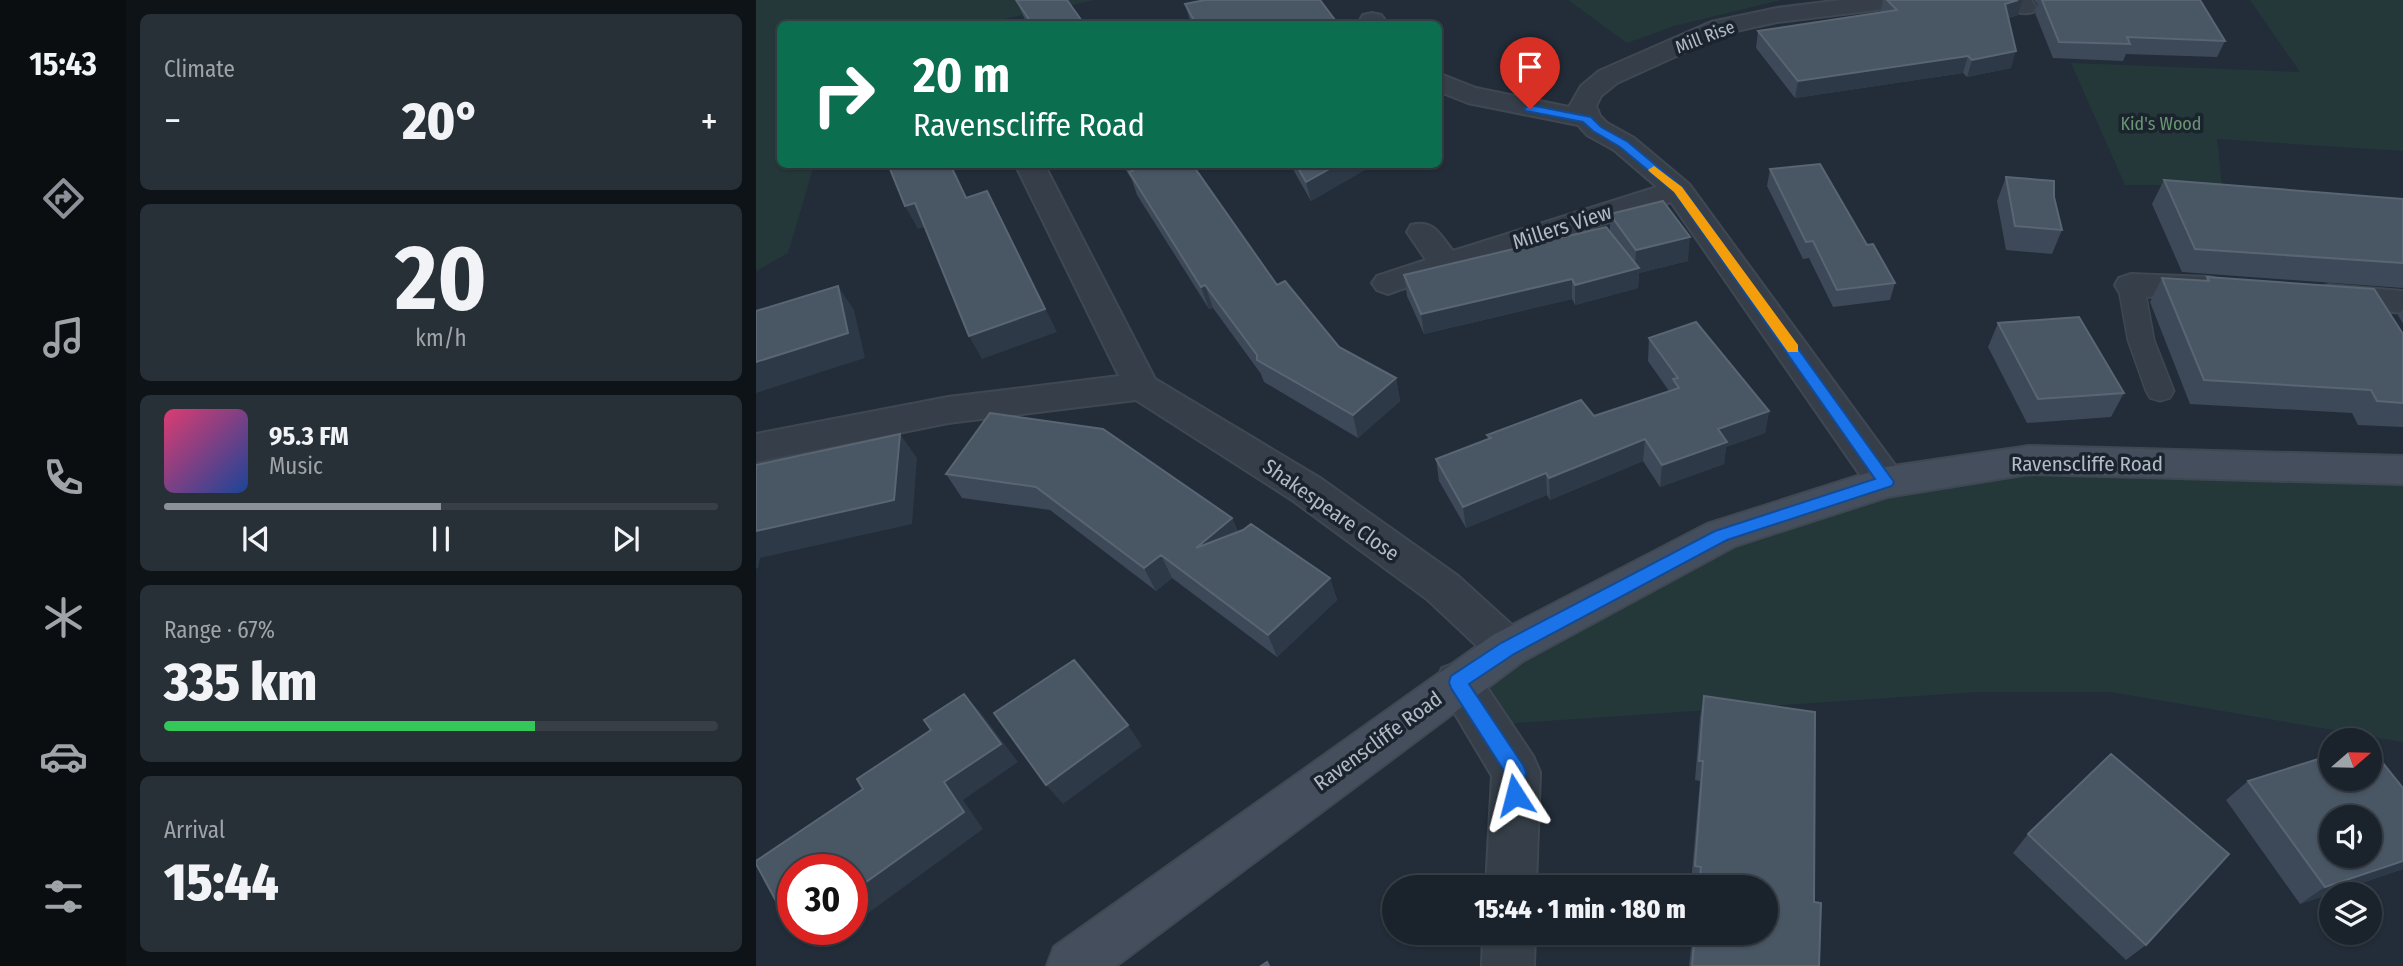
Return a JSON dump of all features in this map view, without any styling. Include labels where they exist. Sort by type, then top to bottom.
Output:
[{"type":"street","name":"Mill Rise","points":[[1587,119],[1582,106],[1590,92],[1608,77],[1720,27],[1777,15],[1900,0]]},
{"type":"street","points":[[1442,83],[1468,95],[1587,119],[1597,129],[1624,144],[1678,190],[1886,482]]},
{"type":"street","points":[[756,448],[836,429],[1048,395],[1142,387],[1031,168]]},
{"type":"street","name":"Millers View","points":[[1388,283],[1678,190]]},
{"type":"street","points":[[1422,232],[1446,264]]},
{"type":"street","points":[[2131,285],[2235,290]]},
{"type":"street","points":[[2302,295],[2403,302]]},
{"type":"street","points":[[2368,299],[2389,332]]},
{"type":"street","name":"Shakespeare Close","points":[[1142,387],[1306,489],[1443,588],[1508,648]]},
{"type":"street","name":"Ravenscliffe Road","points":[[1073,966],[1508,648],[1721,536],[1886,482],[2029,460],[2403,470]]},
{"type":"street","points":[[1458,682],[1516,772],[1512,875]]},
{"type":"street","points":[[1508,966],[1509,945]]},
{"type":"lane","points":[[2131,285],[2144,350],[2160,391]]},
{"type":"green space","points":[[756,0],[1095,0],[994,21],[777,21],[777,168],[813,168],[788,253],[756,271]]},
{"type":"green space","points":[[1568,0],[1781,0],[1674,26],[1627,43]]},
{"type":"green space","name":"Kid's Wood","points":[[2250,0],[2403,0],[2403,151],[2217,139],[2222,185],[2125,185],[2071,63],[2300,72]]},
{"type":"green space","points":[[2029,460],[2403,470],[2403,742],[2382,738],[2382,728],[2321,728],[2111,692],[1977,692],[1485,725],[1458,682],[1721,535]]},
{"type":"building","points":[[1016,0],[1067,0],[1082,21],[1030,21]]},
{"type":"building","points":[[1205,0],[1320,0],[1336,21],[1194,21],[1185,4]]},
{"type":"building","points":[[1887,0],[2018,0],[2005,4],[2016,51],[1972,60],[1968,56],[1798,81],[1758,31],[1897,10]]},
{"type":"building","points":[[2042,0],[2200,0],[2225,41],[2127,37],[2130,44],[2059,42]]},
{"type":"building","points":[[1820,164],[1867,245],[1873,244],[1895,283],[1837,290],[1813,241],[1806,242],[1770,169]]},
{"type":"building","points":[[890,168],[952,168],[966,198],[987,191],[1045,309],[969,336],[915,203],[905,206]]},
{"type":"building","points":[[1131,168],[1195,168],[1277,285],[1285,281],[1339,347],[1396,378],[1353,415],[1257,360],[1257,355],[1205,285],[1201,287],[1129,172],[1133,171]]},
{"type":"building","points":[[1298,168],[1331,168],[1306,182]]},
{"type":"building","points":[[2006,177],[2054,181],[2054,197],[2062,230],[2015,226]]},
{"type":"building","points":[[2164,180],[2403,199],[2403,263],[2195,249]]},
{"type":"building","points":[[1663,201],[1690,237],[1636,250],[1610,214]]},
{"type":"building","points":[[1606,227],[1639,268],[1575,285],[1572,279],[1421,314],[1404,275]]},
{"type":"building","points":[[2207,277],[2374,289],[2403,334],[2403,403],[2377,401],[2371,390],[2204,380],[2162,278],[2209,281]]},
{"type":"building","points":[[838,286],[848,333],[756,362],[756,311]]},
{"type":"building","points":[[2079,317],[2124,393],[2038,399],[1998,323]]},
{"type":"building","points":[[1696,322],[1769,411],[1718,429],[1727,442],[1662,465],[1645,439],[1549,478],[1546,473],[1463,507],[1436,459],[1491,438],[1487,435],[1581,400],[1594,416],[1679,388],[1673,379],[1678,378],[1649,338]]},
{"type":"building","points":[[990,413],[1103,429],[1232,518],[1196,548],[1243,530],[1251,524],[1330,578],[1268,635],[1161,555],[1144,568],[1036,487],[946,474]]},
{"type":"building","points":[[900,434],[894,500],[756,531],[756,465]]},
{"type":"building","points":[[1074,660],[1128,725],[1046,785],[994,713]]},
{"type":"building","points":[[964,694],[1001,744],[944,782],[964,812],[868,881],[868,854],[777,854],[777,903],[756,861],[863,789],[857,779],[931,730],[924,720]]},
{"type":"building","points":[[1704,696],[1815,712],[1814,902],[1821,903],[1819,966],[1692,966],[1694,945],[1778,945],[1778,875],[1700,875],[1701,867],[1695,866],[1703,761],[1699,761]]},
{"type":"building","points":[[2111,754],[2229,854],[2146,945],[2028,834]]},
{"type":"building","points":[[2319,759],[2319,791],[2382,791],[2382,762],[2403,788],[2403,861],[2382,868],[2340,882],[2321,882],[2248,781]]},
{"type":"slow traffic","points":[[1654,170],[1678,190],[1793,349]]},
{"type":"route","points":[[1515,795],[1516,772],[1458,682],[1508,648],[1721,536],[1886,482],[1678,190],[1624,144],[1597,129],[1587,119],[1530,109]]}]
